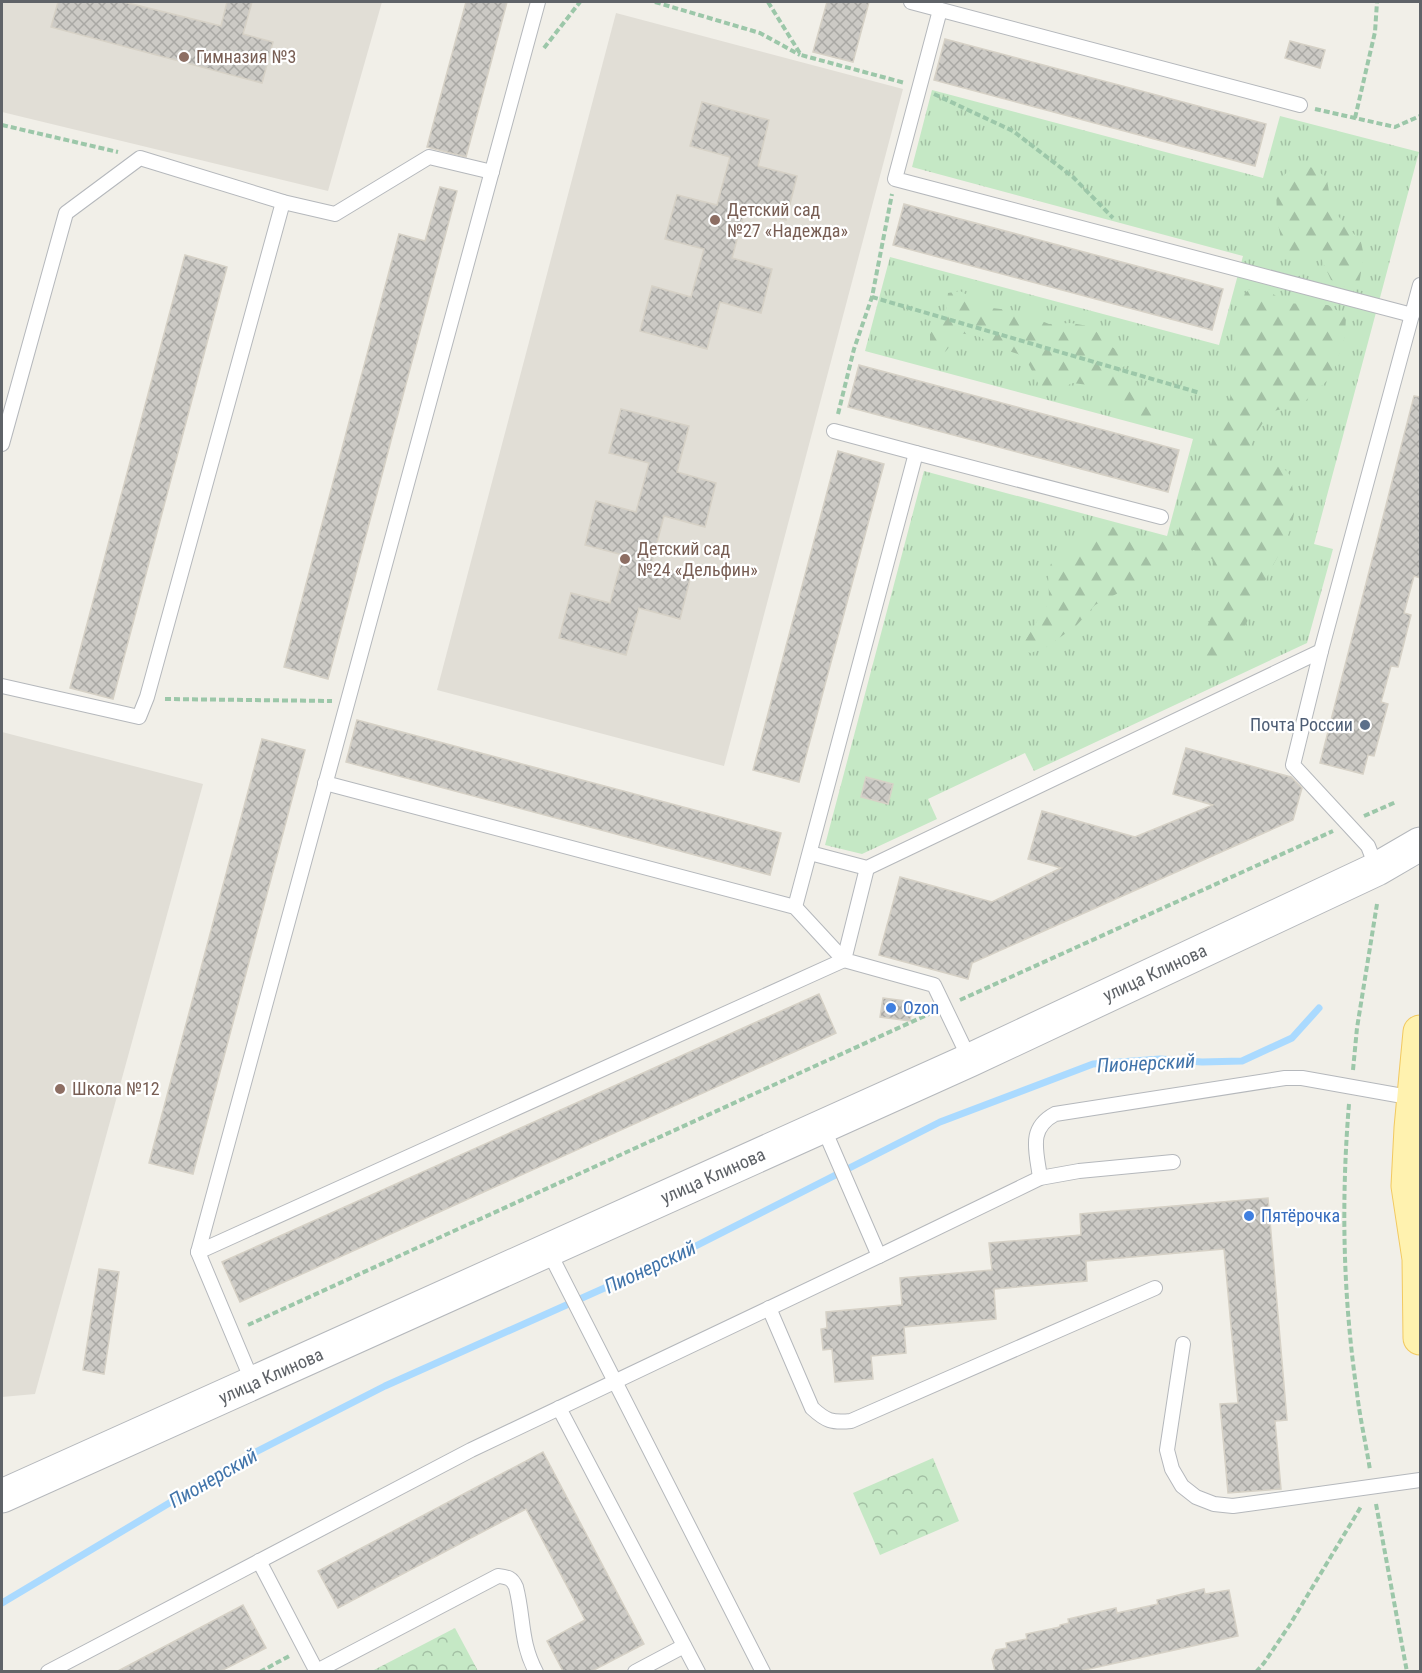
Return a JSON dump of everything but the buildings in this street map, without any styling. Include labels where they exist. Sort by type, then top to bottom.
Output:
[{"type":"main road","points":[[1420,1032],[1408,1186],[1420,1257],[1420,1338]]},
{"type":"street","name":"улица Клинова","points":[[2,1496],[970,1060],[1377,869],[1420,844]]},
{"type":"lane","points":[[254,1384],[198,1252],[538,2]]},
{"type":"lane","points":[[910,2],[1300,105]]},
{"type":"lane","points":[[940,10],[895,179],[1412,315]]},
{"type":"lane","points":[[2,444],[66,213],[140,158],[283,202],[335,214],[429,157],[492,172]]},
{"type":"lane","points":[[2,686],[139,717],[147,696],[283,202]]},
{"type":"lane","points":[[1377,869],[1368,846],[1293,765],[1321,651],[1420,285]]},
{"type":"lane","points":[[834,431],[1161,517]]},
{"type":"lane","points":[[795,907],[916,453]]},
{"type":"lane","points":[[810,853],[867,868],[1321,651]]},
{"type":"lane","points":[[325,783],[795,907],[844,960],[934,985],[970,1060]]},
{"type":"lane","points":[[844,960],[867,868]]},
{"type":"lane","points":[[198,1252],[844,960]]},
{"type":"lane","points":[[1040,1178],[1035,1142],[1039,1126],[1055,1114],[1285,1078],[1302,1078],[1414,1098]]},
{"type":"lane","points":[[823,1127],[879,1256]]},
{"type":"lane","points":[[48,1671],[471,1450],[1040,1178],[1088,1170],[1173,1162]]},
{"type":"lane","points":[[548,1250],[763,1671]]},
{"type":"lane","points":[[769,1308],[812,1408],[823,1418],[836,1422],[851,1420],[1155,1288]]},
{"type":"lane","points":[[1183,1344],[1167,1450],[1172,1469],[1182,1486],[1196,1497],[1214,1504],[1233,1506],[1420,1480]]},
{"type":"lane","points":[[558,1408],[698,1671]]},
{"type":"lane","points":[[259,1561],[317,1671],[498,1576],[512,1579],[516,1587],[525,1644],[536,1671]]},
{"type":"lane","points":[[635,1671],[684,1646]]},
{"type":"path","points":[[541,53],[580,2]]},
{"type":"path","points":[[655,2],[760,33],[801,55],[920,87],[1013,131],[1073,177],[1133,241]]},
{"type":"path","points":[[768,2],[801,55]]},
{"type":"path","points":[[1355,118],[1375,32],[1377,2]]},
{"type":"path","points":[[1300,105],[1395,127],[1420,116]]},
{"type":"path","points":[[2,125],[140,158]]},
{"type":"path","points":[[834,431],[854,349],[872,297],[895,179]]},
{"type":"path","points":[[872,297],[1200,393]]},
{"type":"path","points":[[147,696],[174,699],[347,701]]},
{"type":"path","points":[[231,1332],[1396,802]]},
{"type":"path","points":[[1377,904],[1351,1087],[1345,1160],[1345,1273],[1357,1394],[1407,1671]]},
{"type":"path","points":[[1256,1671],[1289,1626],[1373,1487]]},
{"type":"path","points":[[260,1671],[304,1648]]},
{"type":"shaded area","name":"Гимназия №3","points":[[2,2],[382,2],[328,191],[2,112]]},
{"type":"shaded area","points":[[616,13],[903,89],[724,766],[437,690]]},
{"type":"shaded area","name":"Школа №12","points":[[2,732],[203,784],[35,1394],[2,1397]]},
{"type":"green space","points":[[932,90],[1263,178],[1280,116],[1419,152],[1314,544],[1333,549],[1307,643],[1034,771],[1025,753],[928,799],[937,819],[862,854],[825,845],[924,471],[1167,536],[1193,439],[865,351],[890,257],[1219,345],[1243,256],[912,167]]},
{"type":"green space","points":[[1302,166],[1316,168],[1327,180],[1332,209],[1361,242],[1364,256],[1359,284],[1345,287],[1331,280],[1320,256],[1312,252],[1297,256],[1283,250],[1277,218],[1276,185],[1287,172]]},
{"type":"green space","points":[[1250,289],[1261,289],[1272,293],[1285,303],[1328,305],[1346,316],[1345,337],[1331,377],[1302,404],[1270,412],[1253,438],[1247,459],[1258,464],[1280,467],[1286,471],[1292,482],[1294,516],[1287,538],[1243,630],[1228,651],[1207,666],[1201,658],[1205,634],[1219,591],[1218,579],[1212,559],[1190,549],[1172,554],[1132,586],[1095,605],[1076,626],[1045,648],[1030,653],[1023,649],[1025,641],[1047,605],[1048,571],[1055,554],[1077,552],[1094,526],[1109,526],[1154,540],[1171,538],[1178,533],[1193,473],[1209,452],[1217,423],[1227,408],[1236,373],[1233,344],[1237,320],[1245,293]]},
{"type":"green space","points":[[960,291],[992,308],[1017,311],[1049,324],[1071,323],[1088,326],[1098,333],[1104,343],[1129,356],[1127,365],[1114,373],[1118,382],[1139,389],[1153,399],[1156,418],[1150,422],[1143,422],[1120,402],[1089,385],[1072,383],[1058,391],[1041,389],[1027,361],[1018,354],[996,347],[978,336],[953,332],[948,349],[939,354],[930,345],[930,334],[946,310],[948,293]]},
{"type":"green space","points":[[933,1458],[959,1521],[880,1555],[853,1493]]},
{"type":"green space","points":[[455,1628],[478,1671],[372,1671]]},
{"type":"waterway","name":"Пионерский","points":[[2,1603],[248,1456],[385,1386],[676,1256],[940,1122],[1093,1064],[1160,1059],[1202,1062],[1242,1061],[1292,1038],[1319,1008]]},
{"type":"place","name":"Гимназия №3","points":[[184,57]]},
{"type":"place","name":"Детский сад №27 «Надежда»","points":[[715,220]]},
{"type":"place","name":"Детский сад №24 «Дельфин»","points":[[625,559]]},
{"type":"place","name":"Почта России","points":[[1365,725]]},
{"type":"place","name":"Ozon","points":[[891,1008]]},
{"type":"place","name":"Школа №12","points":[[60,1089]]},
{"type":"place","name":"Пятёрочка","points":[[1249,1216]]}]
